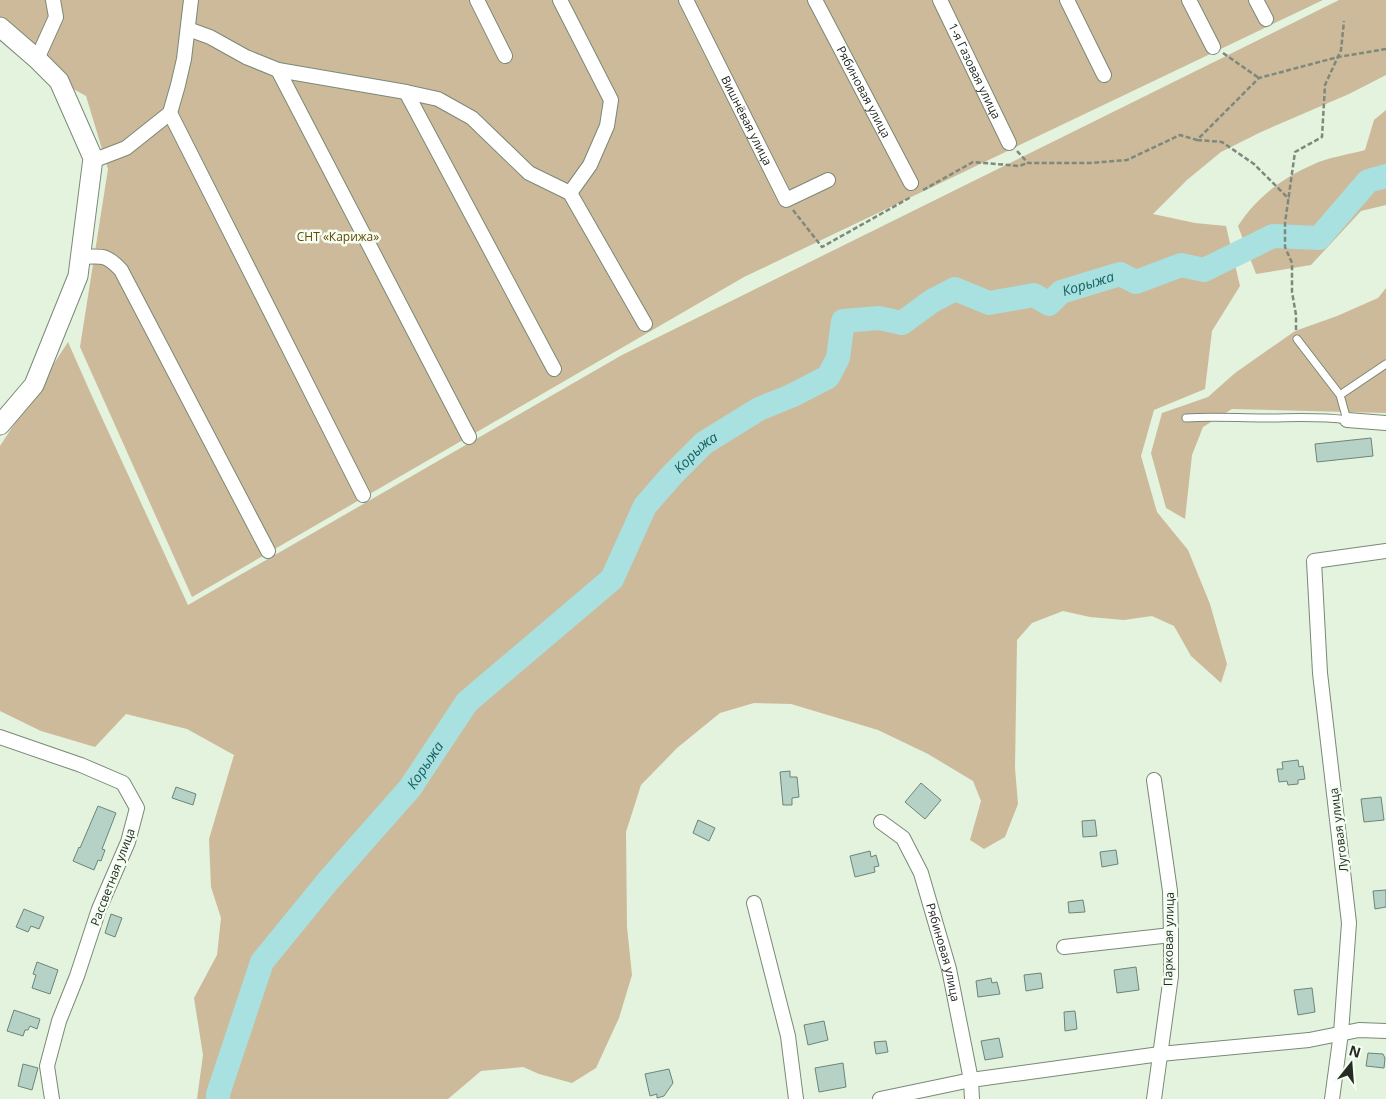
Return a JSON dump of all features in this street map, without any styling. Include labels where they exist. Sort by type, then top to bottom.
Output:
[{"type":"street","points":[[37,59],[56,17],[53,0]]},
{"type":"street","points":[[93,158],[100,158],[126,148],[170,112],[178,85],[191,0]]},
{"type":"street","points":[[477,0],[506,56]]},
{"type":"street","points":[[560,0],[611,100],[607,126],[590,165],[570,193]]},
{"type":"street","name":"Вишнёвая улица","points":[[686,0],[786,200],[828,180]]},
{"type":"street","name":"Рябиновая улица","points":[[815,0],[916,189]]},
{"type":"street","name":"1-я Газовая улица","points":[[940,0],[1009,143]]},
{"type":"street","points":[[1067,0],[1104,75]]},
{"type":"street","points":[[1189,0],[1213,47]]},
{"type":"street","points":[[1256,0],[1266,19]]},
{"type":"street","points":[[0,27],[59,81],[93,158],[78,276],[34,385],[0,425]]},
{"type":"street","points":[[188,29],[210,37],[246,57],[278,70],[438,99],[472,118],[529,173],[570,193],[646,324]]},
{"type":"street","points":[[278,70],[469,437]]},
{"type":"street","points":[[406,92],[554,369]]},
{"type":"street","points":[[170,112],[363,495]]},
{"type":"street","points":[[80,257],[99,256],[111,259],[121,270],[268,551]]},
{"type":"street","points":[[1347,420],[1386,422]]},
{"type":"street","name":"Луговая улица","points":[[1332,1099],[1341,1034],[1349,923],[1320,672],[1314,561],[1386,551]]},
{"type":"street","name":"Рассветная улица","points":[[0,737],[81,765],[123,783],[137,808],[128,842],[99,908],[77,976],[59,1021],[47,1066],[52,1099]]},
{"type":"street","name":"Парковая улица","points":[[1154,780],[1170,890],[1171,934],[1171,976],[1154,1099]]},
{"type":"street","name":"Рябиновая улица","points":[[881,822],[903,838],[921,873],[949,969],[971,1080],[972,1099]]},
{"type":"street","points":[[754,902],[788,1036],[796,1099]]},
{"type":"street","points":[[1064,947],[1171,934]]},
{"type":"street","points":[[880,1099],[971,1080],[1160,1054],[1309,1040],[1359,1030],[1386,1031]]},
{"type":"lane","points":[[1186,418],[1214,416],[1264,418],[1328,417],[1347,420],[1340,395],[1297,338]]},
{"type":"lane","points":[[1340,395],[1386,364]]},
{"type":"path","points":[[1297,338],[1292,292],[1292,263],[1286,248],[1285,223],[1295,152],[1322,137],[1325,85],[1341,50],[1344,21]]},
{"type":"path","points":[[1213,47],[1259,78]]},
{"type":"path","points":[[1197,140],[1259,78],[1338,57],[1386,49]]},
{"type":"path","points":[[792,209],[822,246],[916,189],[973,162],[1019,166],[1028,163],[1090,163],[1127,160],[1180,135],[1197,140],[1222,142],[1254,164],[1289,199]]},
{"type":"path","points":[[1009,143],[1028,163]]},
{"type":"green space","name":"СНТ «Карижа»","points":[[0,0],[1323,0],[744,277],[192,597],[80,347],[108,169],[86,96],[59,81],[0,27]]},
{"type":"green space","points":[[1339,0],[1386,0],[1386,75],[1349,94],[1261,132],[1221,152],[1187,180],[1153,214],[1195,223],[1226,226],[1240,286],[1212,331],[1205,389],[1154,410],[1141,456],[1157,512],[1188,550],[1210,604],[1227,664],[1221,683],[1191,656],[1174,626],[1152,616],[1124,620],[1090,617],[1063,611],[1032,623],[1017,640],[1015,768],[1018,804],[1005,837],[984,849],[970,840],[981,801],[973,781],[928,754],[878,730],[791,704],[754,703],[720,713],[677,748],[641,785],[626,832],[627,927],[632,975],[619,1018],[596,1068],[572,1083],[539,1074],[523,1067],[481,1071],[448,1099],[197,1099],[203,1055],[194,998],[217,955],[221,918],[211,887],[209,839],[234,755],[187,729],[126,714],[95,747],[41,731],[0,711],[0,446],[68,342],[188,605],[622,355]]},
{"type":"green space","points":[[1386,110],[1386,205],[1361,211],[1311,265],[1256,274],[1238,226],[1245,216],[1270,190],[1290,176],[1318,162],[1365,150],[1374,120]]},
{"type":"green space","points":[[1386,288],[1386,413],[1232,409],[1203,427],[1192,455],[1185,519],[1166,508],[1151,453],[1162,413],[1208,397],[1235,373],[1295,331],[1337,316],[1378,298]]},
{"type":"building","points":[[1371,438],[1373,456],[1317,462],[1315,444]]},
{"type":"building","points":[[1298,760],[1299,767],[1303,766],[1305,779],[1298,780],[1298,784],[1288,785],[1287,781],[1279,782],[1277,769],[1283,769],[1282,762]]},
{"type":"building","points":[[790,771],[790,777],[797,777],[799,797],[792,798],[792,805],[783,805],[780,772]]},
{"type":"building","points":[[921,783],[941,800],[925,819],[905,802]]},
{"type":"building","points":[[176,787],[196,794],[193,805],[172,798]]},
{"type":"building","points":[[1381,797],[1384,820],[1364,822],[1361,799]]},
{"type":"building","points":[[98,806],[116,813],[102,849],[105,850],[101,861],[98,860],[94,870],[73,861]]},
{"type":"building","points":[[698,820],[715,828],[709,841],[693,833]]},
{"type":"building","points":[[1095,820],[1097,836],[1083,837],[1082,821]]},
{"type":"building","points":[[1116,850],[1118,864],[1102,867],[1100,852]]},
{"type":"building","points":[[870,851],[871,857],[876,855],[879,866],[874,867],[875,872],[855,877],[850,856]]},
{"type":"building","points":[[1386,890],[1386,907],[1375,909],[1373,891]]},
{"type":"building","points":[[1083,900],[1085,912],[1069,913],[1068,902]]},
{"type":"building","points":[[24,909],[44,917],[39,929],[31,926],[28,932],[16,927]]},
{"type":"building","points":[[111,914],[122,918],[115,937],[105,933]]},
{"type":"building","points":[[37,962],[58,970],[50,994],[32,988],[36,975],[33,974]]},
{"type":"building","points":[[1136,967],[1139,990],[1117,993],[1114,970]]},
{"type":"building","points":[[1041,973],[1043,988],[1026,991],[1024,975]]},
{"type":"building","points":[[991,978],[992,983],[997,982],[1000,994],[978,997],[976,981]]},
{"type":"building","points":[[1312,988],[1315,1012],[1298,1015],[1294,990]]},
{"type":"building","points":[[14,1010],[40,1019],[37,1029],[30,1026],[28,1030],[25,1030],[23,1036],[7,1031]]},
{"type":"building","points":[[1075,1011],[1077,1029],[1065,1031],[1064,1012]]},
{"type":"building","points":[[824,1021],[828,1040],[808,1045],[804,1025]]},
{"type":"building","points":[[999,1038],[1003,1057],[985,1060],[981,1041]]},
{"type":"building","points":[[886,1041],[888,1052],[876,1054],[874,1042]]},
{"type":"building","points":[[1368,1053],[1383,1054],[1385,1058],[1384,1068],[1366,1066]]},
{"type":"building","points":[[843,1063],[846,1087],[819,1092],[815,1068]]},
{"type":"building","points":[[23,1064],[38,1068],[32,1090],[18,1086]]},
{"type":"building","points":[[669,1069],[673,1083],[664,1096],[657,1098],[657,1094],[650,1096],[645,1074]]},
{"type":"waterway","name":"Корыжа","points":[[218,1099],[218,1094],[262,962],[328,881],[410,788],[467,702],[612,579],[645,506],[704,443],[759,409],[791,396],[828,377],[838,358],[843,321],[879,318],[902,323],[932,301],[955,289],[989,303],[1034,295],[1049,304],[1061,292],[1120,274],[1136,282],[1181,265],[1204,270],[1273,236],[1319,238],[1368,181],[1386,176]]}]
